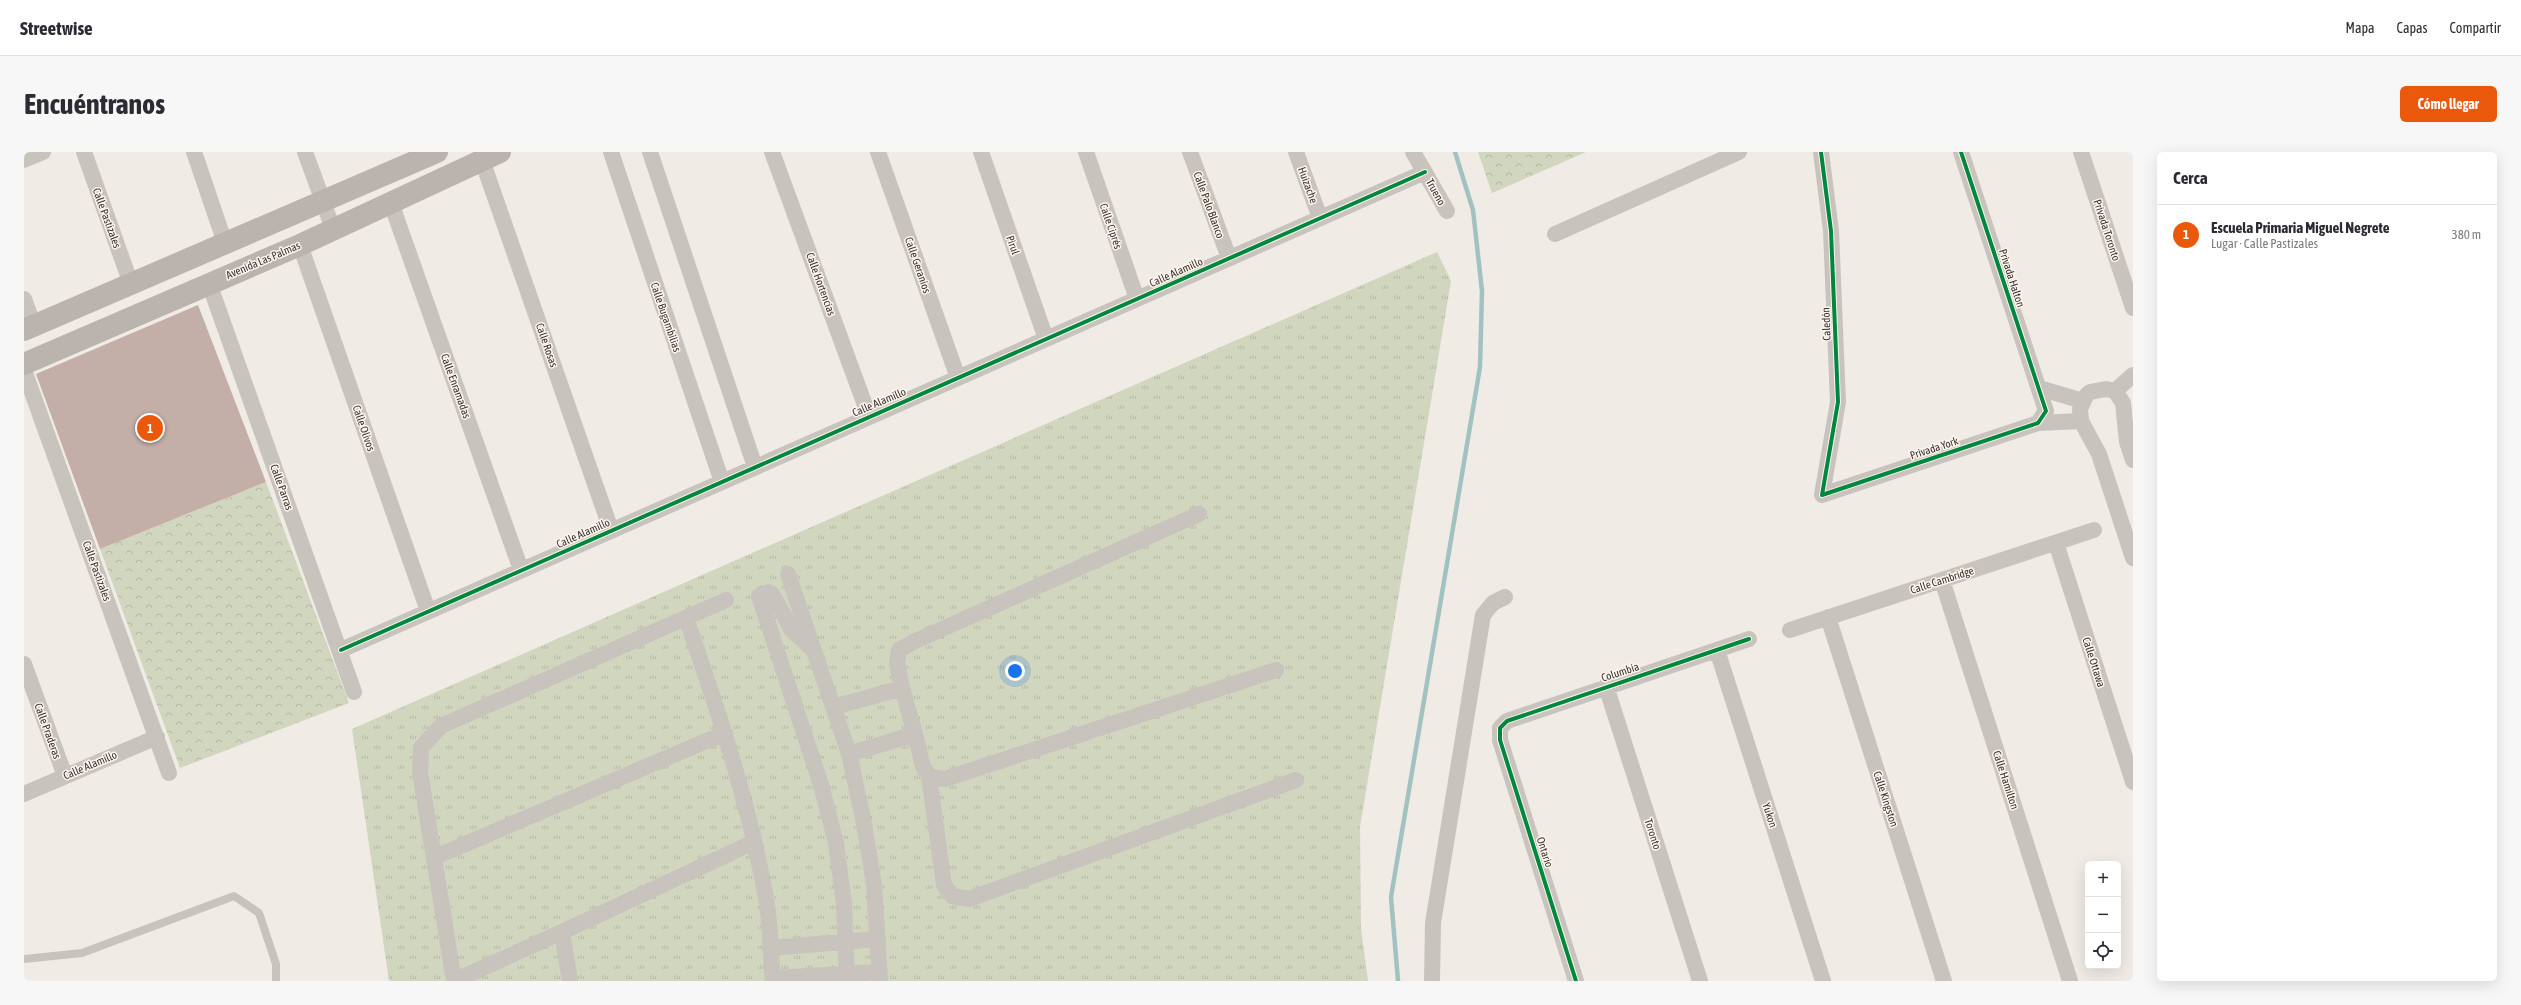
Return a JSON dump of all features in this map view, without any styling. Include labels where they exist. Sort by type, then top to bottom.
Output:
[{"type":"street","points":[[24,160],[43,152]]},
{"type":"street","name":"Calle Pastizales","points":[[84,152],[131,284]]},
{"type":"street","points":[[194,152],[225,243]]},
{"type":"street","points":[[305,152],[333,229]]},
{"type":"street","points":[[24,299],[29,328],[322,202],[412,157],[437,152]]},
{"type":"street","name":"Calle Bugambilias","points":[[611,152],[722,482]]},
{"type":"street","points":[[650,152],[755,467]]},
{"type":"street","name":"Calle Hortencias","points":[[772,152],[869,416]]},
{"type":"street","name":"Calle Geranios","points":[[878,152],[958,378]]},
{"type":"street","name":"Pirul","points":[[981,152],[1046,339]]},
{"type":"street","name":"Calle Ciprés","points":[[1086,152],[1136,299]]},
{"type":"street","name":"Calle Palo Blanco","points":[[1190,152],[1229,258]]},
{"type":"street","name":"Huizache","points":[[1296,152],[1320,218]]},
{"type":"street","name":"Trueno","points":[[1413,152],[1447,211]]},
{"type":"street","points":[[1555,234],[1740,152]]},
{"type":"street","name":"Caledón","points":[[1821,152],[1831,231],[1838,402],[1822,495]]},
{"type":"street","name":"Privada Halton","points":[[1961,152],[2039,388],[2042,417]]},
{"type":"street","name":"Privada Toronto","points":[[2081,152],[2133,308]]},
{"type":"street","name":"Avenida Las Palmas","points":[[24,364],[300,245],[491,156]]},
{"type":"street","name":"Calle Rosas","points":[[491,156],[611,530]]},
{"type":"street","name":"Calle Alamillo","points":[[340,650],[1425,172]]},
{"type":"street","name":"Calle Enramadas","points":[[391,203],[521,570]]},
{"type":"street","name":"Calle Olivos","points":[[300,245],[428,611]]},
{"type":"street","name":"Calle Parras","points":[[209,283],[354,692]]},
{"type":"street","name":"Calle Pastizales","points":[[24,370],[169,773]]},
{"type":"street","points":[[2133,375],[2124,397],[2127,442],[2133,460]]},
{"type":"street","points":[[2039,388],[2083,401]]},
{"type":"street","points":[[2124,397],[2106,389],[2095,391],[2086,396],[2080,409],[2081,421],[2099,454],[2133,558]]},
{"type":"street","name":"Privada York","points":[[1822,495],[2042,417],[2081,421]]},
{"type":"street","points":[[1200,514],[912,642],[899,650],[897,664],[902,688],[923,766],[929,777],[944,885],[952,896],[969,899],[1296,780]]},
{"type":"street","name":"Calle Cambridge","points":[[1790,630],[2094,530]]},
{"type":"street","name":"Calle Ottawa","points":[[2056,543],[2133,782]]},
{"type":"street","points":[[686,618],[725,733],[754,842],[766,895],[773,980],[880,976],[878,939],[870,862],[863,818],[849,754],[788,574]]},
{"type":"street","name":"Calle Hamilton","points":[[1942,580],[2070,981]]},
{"type":"street","points":[[813,650],[792,630],[772,594],[768,592],[759,596],[821,785],[836,843],[844,904],[847,977]]},
{"type":"street","points":[[1432,981],[1433,923],[1483,615],[1493,603],[1505,597]]},
{"type":"street","points":[[726,600],[441,726],[429,737],[421,748],[420,772],[454,981],[754,842]]},
{"type":"street","name":"Calle Kingston","points":[[1828,617],[1944,981]]},
{"type":"street","name":"Columbia","points":[[1500,728],[1507,721],[1606,686],[1749,639]]},
{"type":"street","name":"Yukon","points":[[1717,650],[1823,981]]},
{"type":"street","name":"Calle Praderas","points":[[24,664],[65,776]]},
{"type":"street","points":[[929,777],[944,780],[1276,670]]},
{"type":"street","name":"Toronto","points":[[1606,686],[1700,981]]},
{"type":"street","points":[[834,707],[902,688]]},
{"type":"street","name":"Ontario","points":[[1500,728],[1500,740],[1576,981]]},
{"type":"street","points":[[435,858],[725,733]]},
{"type":"street","points":[[849,754],[914,734]]},
{"type":"street","name":"Calle Alamillo","points":[[24,794],[157,737]]},
{"type":"street","points":[[562,932],[570,981]]},
{"type":"street","points":[[770,948],[878,939]]},
{"type":"lane","points":[[24,959],[82,953],[234,896],[258,913],[276,964],[276,981]]},
{"type":"green space","points":[[1478,152],[1586,152],[1492,193]]},
{"type":"green space","points":[[1437,252],[1451,281],[1360,827],[1361,929],[1368,981],[389,981],[352,729]]},
{"type":"green space","points":[[266,482],[349,703],[180,768],[100,549]]},
{"type":"building","points":[[198,305],[266,482],[100,549],[36,374]]},
{"type":"waterway","points":[[1398,981],[1391,897],[1480,367],[1482,291],[1473,210],[1455,152]]},
{"type":"cycle path","points":[[1821,152],[1831,231],[1838,402],[1822,495],[2038,423],[2046,411],[1961,152]]},
{"type":"cycle path","points":[[341,650],[1425,172]]},
{"type":"cycle path","points":[[1576,981],[1500,740],[1500,728],[1507,721],[1749,639]]},
{"type":"place","name":"Escuela Primaria Miguel Negrete","points":[[150,428]]}]
